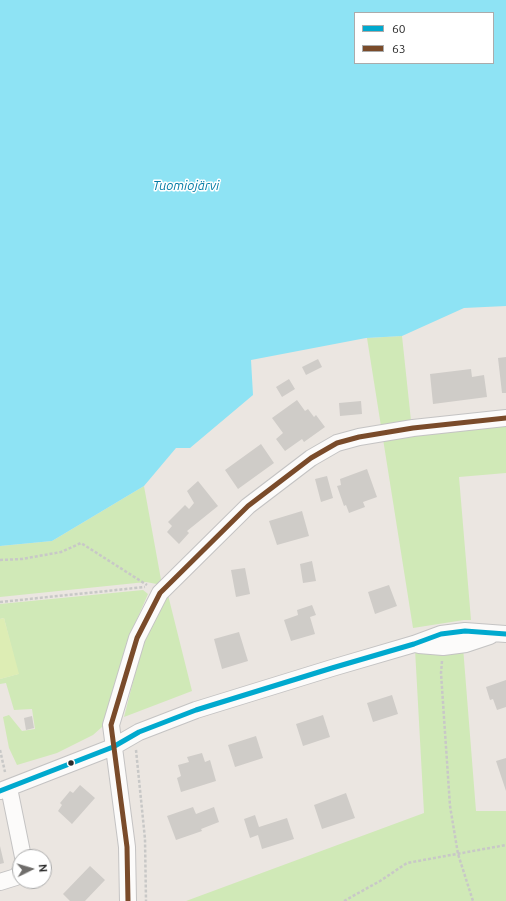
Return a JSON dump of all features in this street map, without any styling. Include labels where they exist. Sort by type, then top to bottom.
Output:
[{"type":"street","points":[[128,901],[127,847],[111,725],[121,688],[138,638],[160,593],[248,506],[311,458],[337,443],[359,437],[413,428],[506,418]]},
{"type":"street","points":[[21,849],[5,790],[113,747],[134,734],[196,710],[414,644],[441,634],[465,631],[501,634]]},
{"type":"street","points":[[414,644],[443,647],[466,644],[501,634]]},
{"type":"street","points":[[0,882],[12,878]]},
{"type":"path","points":[[0,560],[22,559],[61,552],[81,543],[150,587],[0,602]]},
{"type":"path","points":[[443,647],[441,673],[450,806],[458,854],[473,901]]},
{"type":"path","points":[[134,734],[146,839],[146,901]]},
{"type":"path","points":[[0,750],[5,790]]},
{"type":"path","points":[[344,901],[380,881],[407,863],[506,846]]},
{"type":"green space","points":[[402,336],[412,430],[506,419],[506,473],[459,477],[471,620],[413,628],[367,338]]},
{"type":"green space","points":[[144,486],[162,585],[146,582],[0,597],[0,546],[52,541]]},
{"type":"green space","points":[[143,590],[148,594],[131,633],[102,727],[93,735],[57,753],[17,765],[9,748],[3,717],[9,715],[22,731],[35,729],[32,709],[14,710],[6,683],[0,684],[0,679],[18,674],[4,618],[0,619],[0,604]]},
{"type":"green space","points":[[168,595],[192,691],[124,717],[144,639]]},
{"type":"green space","points":[[4,618],[19,674],[0,679],[0,619]]},
{"type":"green space","points":[[463,647],[476,811],[506,811],[506,901],[186,901],[424,813],[415,649]]},
{"type":"water","name":"Tuomiojärvi","points":[[0,0],[506,0],[506,306],[464,308],[402,336],[366,338],[251,360],[253,395],[190,448],[176,448],[144,486],[52,541],[0,546]]},
{"type":"building","points":[[506,357],[506,393],[502,393],[498,358]]},
{"type":"building","points":[[318,359],[322,367],[306,375],[302,367]]},
{"type":"building","points":[[471,369],[472,377],[484,375],[487,397],[433,404],[430,374]]},
{"type":"building","points":[[289,379],[295,389],[282,397],[276,387]]},
{"type":"building","points":[[297,400],[305,411],[308,409],[314,417],[316,415],[325,427],[304,442],[302,439],[285,451],[276,439],[283,433],[272,418]]},
{"type":"building","points":[[361,401],[362,414],[340,416],[339,403]]},
{"type":"building","points":[[261,444],[274,463],[238,489],[225,470]]},
{"type":"building","points":[[367,469],[377,497],[363,502],[365,507],[349,513],[346,505],[344,506],[337,486],[341,485],[340,479]]},
{"type":"building","points":[[327,476],[333,498],[321,502],[315,479]]},
{"type":"building","points":[[198,481],[218,506],[187,531],[189,533],[179,544],[167,532],[172,526],[168,522],[185,505],[189,509],[194,503],[187,491]]},
{"type":"building","points":[[302,511],[309,536],[277,545],[269,521]]},
{"type":"building","points":[[312,561],[316,581],[303,583],[300,564]]},
{"type":"building","points":[[245,568],[250,594],[236,597],[231,570]]},
{"type":"building","points":[[389,585],[397,606],[375,614],[368,592]]},
{"type":"building","points":[[312,605],[316,615],[310,617],[315,634],[291,641],[284,620],[298,615],[297,610]]},
{"type":"building","points":[[239,632],[248,661],[222,669],[214,639]]},
{"type":"building","points":[[506,680],[506,707],[497,710],[493,699],[490,700],[486,687]]},
{"type":"building","points":[[392,695],[398,714],[373,722],[367,703]]},
{"type":"building","points":[[323,715],[330,737],[303,746],[296,724]]},
{"type":"building","points":[[32,716],[34,728],[26,730],[24,718]]},
{"type":"building","points":[[256,736],[263,758],[235,767],[228,745]]},
{"type":"building","points":[[202,753],[205,762],[210,760],[216,781],[181,792],[177,778],[181,776],[178,765],[189,762],[187,757]]},
{"type":"building","points":[[506,758],[506,791],[496,761]]},
{"type":"building","points":[[80,785],[95,798],[72,824],[58,811],[62,805],[60,803],[70,791],[73,793]]},
{"type":"building","points":[[346,793],[355,818],[322,829],[314,805]]},
{"type":"building","points":[[193,807],[196,814],[214,807],[219,822],[201,829],[202,831],[176,840],[167,816]]},
{"type":"building","points":[[255,815],[259,827],[287,818],[294,839],[262,849],[258,835],[250,838],[244,819]]},
{"type":"building","points":[[0,846],[4,863],[0,864]]},
{"type":"building","points":[[90,866],[105,880],[85,901],[70,901],[63,894]]},
{"type":"transit line","name":"63","points":[[128,901],[127,847],[111,725],[137,638],[160,593],[248,506],[311,458],[337,443],[359,437],[413,428],[506,418]]},
{"type":"transit line","name":"60","points":[[0,791],[113,747],[139,732],[196,710],[414,644],[441,634],[465,631],[506,634]]}]
